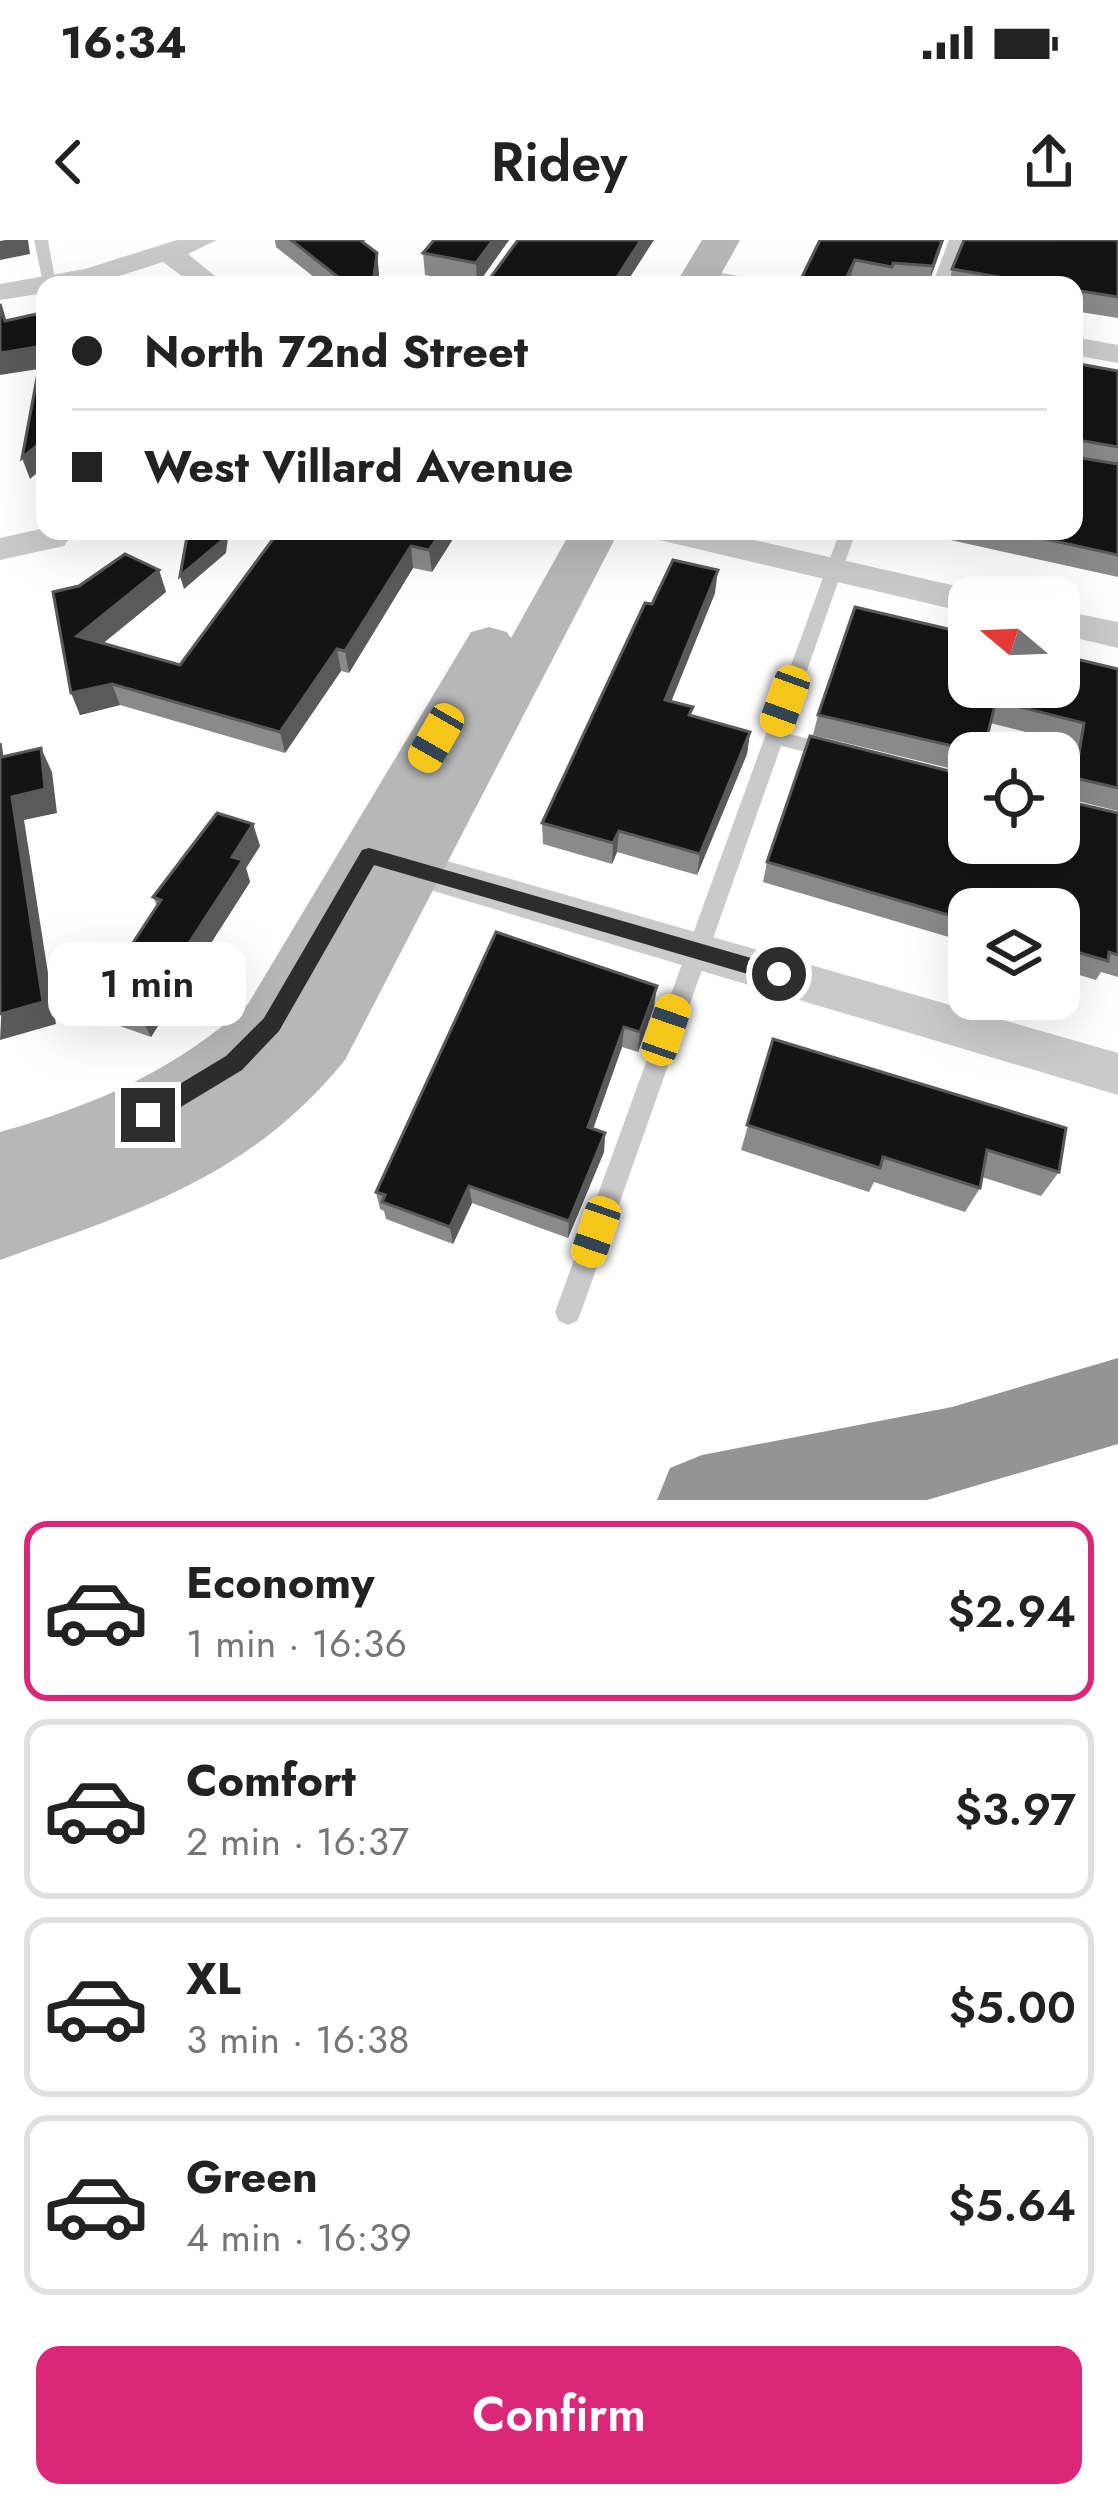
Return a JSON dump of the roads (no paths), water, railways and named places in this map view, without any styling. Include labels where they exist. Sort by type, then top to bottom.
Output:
[{"type":"highway","points":[[702,1500],[952,1451],[1118,1401]]},
{"type":"street","points":[[82,276],[170,254],[204,240]]},
{"type":"street","points":[[721,240],[721,276]]},
{"type":"street","points":[[727,276],[755,240]]},
{"type":"street","points":[[170,254],[200,276]]},
{"type":"street","points":[[0,292],[36,286]]},
{"type":"street","points":[[1083,348],[1118,354]]},
{"type":"street","points":[[0,549],[43,540]]},
{"type":"street","points":[[0,1225],[156,1170],[202,1147],[273,1098],[322,1040],[392,862],[551,540]]},
{"type":"street","points":[[0,1165],[148,1115],[234,1063],[271,1024],[392,862],[589,540]]},
{"type":"street","points":[[706,540],[948,596]]},
{"type":"street","points":[[1080,627],[1118,635]]},
{"type":"street","points":[[392,862],[1118,1074]]},
{"type":"lane","points":[[41,240],[48,276]]},
{"type":"lane","points":[[942,276],[956,240]]},
{"type":"lane","points":[[568,1312],[845,540]]},
{"type":"lane","points":[[772,737],[849,756]]}]
